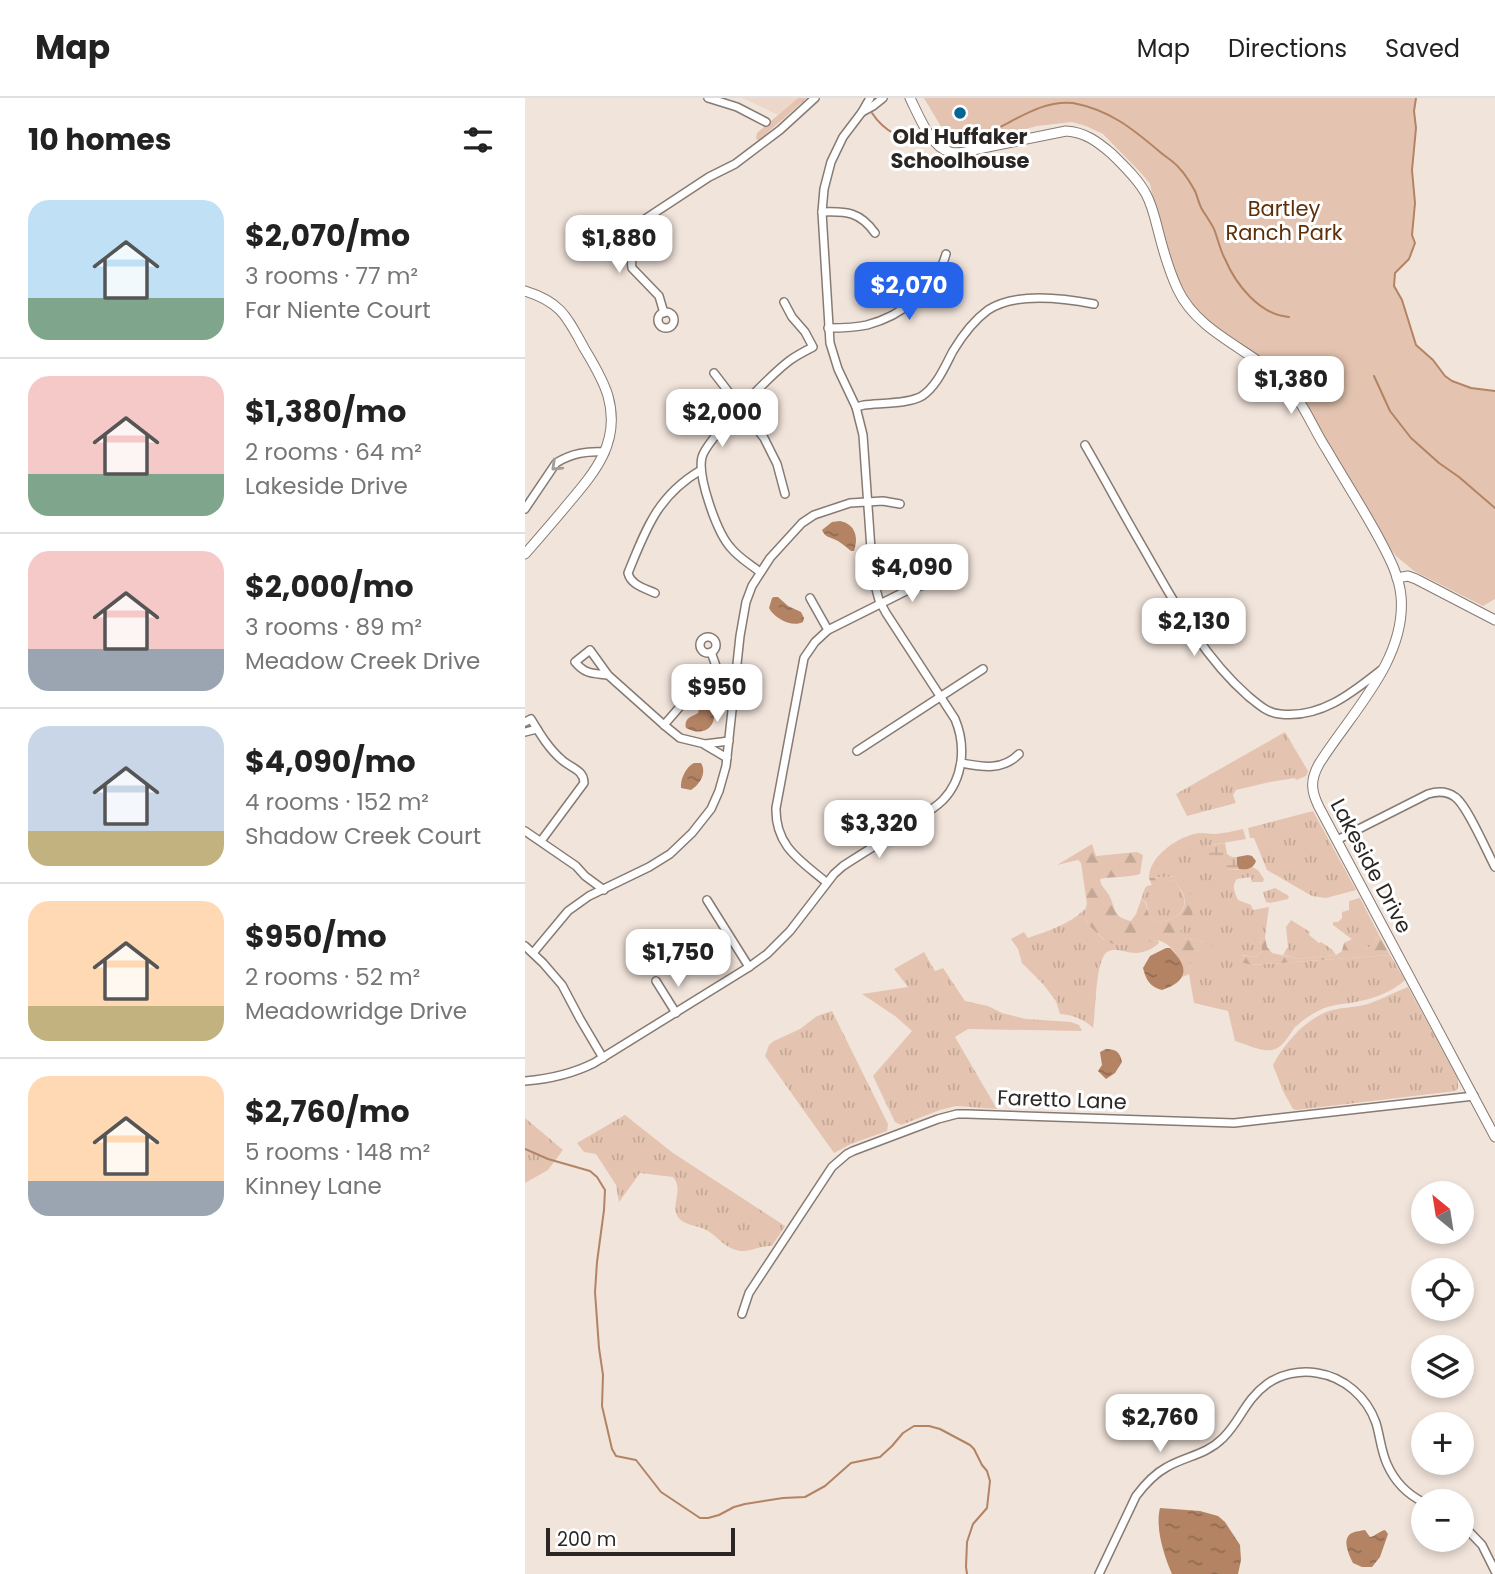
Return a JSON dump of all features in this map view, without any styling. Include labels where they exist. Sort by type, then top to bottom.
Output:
[{"type":"street","points":[[708,98],[737,107],[766,122]]},
{"type":"street","points":[[618,249],[625,234],[640,222],[720,170],[734,164],[780,130],[815,98]]},
{"type":"street","points":[[525,1081],[567,1074],[603,1058],[749,967],[767,954],[790,930],[826,882],[843,866],[936,806],[950,792],[959,774],[963,747],[959,728],[881,604],[873,578],[863,435],[856,407],[834,357],[828,328],[823,212],[826,176],[843,137],[870,98]]},
{"type":"street","points":[[862,112],[883,98]]},
{"type":"street","name":"Lakeside Drive","points":[[910,98],[934,141],[946,151],[961,153],[1054,132],[1073,131],[1093,139],[1120,162],[1148,198],[1173,278],[1185,303],[1203,322],[1273,373],[1291,390],[1363,508],[1397,578],[1401,595],[1400,623],[1393,646],[1371,690],[1318,764],[1312,779],[1312,789],[1315,800],[1495,1137]]},
{"type":"street","points":[[823,212],[839,211],[858,215],[876,233]]},
{"type":"street","points":[[640,222],[631,264],[634,273],[659,296],[664,313]]},
{"type":"street","points":[[828,328],[864,325],[900,311],[929,286],[943,265],[946,254]]},
{"type":"street","points":[[525,291],[549,300],[564,313],[603,384],[611,417],[610,438],[591,477],[525,554]]},
{"type":"street","points":[[856,407],[916,399],[924,395],[932,387],[972,324],[990,309],[1023,299],[1071,299],[1094,304]]},
{"type":"street","points":[[760,572],[737,555],[719,529],[702,478],[702,455],[709,442],[781,368],[800,353],[813,347],[784,302]]},
{"type":"street","points":[[714,373],[771,450],[785,494]]},
{"type":"street","points":[[1085,445],[1189,627],[1224,673],[1262,707],[1286,715],[1324,708],[1348,696],[1383,668]]},
{"type":"street","points":[[525,509],[556,463],[587,451],[605,453]]},
{"type":"street","points":[[655,593],[630,580],[628,573],[647,527],[660,505],[678,486],[701,470]]},
{"type":"street","points":[[533,953],[568,911],[589,896],[670,854],[692,833],[711,809],[723,779],[727,758],[742,619],[752,586],[770,558],[814,515],[867,499],[900,504]]},
{"type":"street","points":[[1397,578],[1408,576],[1416,579],[1495,620]]},
{"type":"street","points":[[826,882],[789,850],[779,834],[776,817],[802,666],[809,649],[828,630],[922,585],[940,584]]},
{"type":"street","points":[[810,598],[828,630]]},
{"type":"street","points":[[663,725],[684,702],[709,683],[716,666],[711,652]]},
{"type":"street","points":[[857,751],[983,669]]},
{"type":"street","points":[[608,675],[680,738],[705,744],[727,758]]},
{"type":"street","points":[[525,722],[531,719],[554,752],[584,778],[584,783],[541,841]]},
{"type":"street","points":[[525,732],[537,729]]},
{"type":"street","points":[[705,744],[729,741]]},
{"type":"street","points":[[961,763],[997,767],[1019,754]]},
{"type":"street","points":[[1337,840],[1428,794],[1441,792],[1454,796],[1463,806],[1495,867]]},
{"type":"street","points":[[525,831],[576,866],[604,890]]},
{"type":"street","points":[[585,876],[589,896]]},
{"type":"street","points":[[707,900],[749,967]]},
{"type":"street","points":[[525,946],[562,985],[603,1058]]},
{"type":"street","points":[[656,981],[676,1013]]},
{"type":"street","name":"Faretto Lane","points":[[742,1314],[749,1293],[832,1167],[853,1151],[947,1116],[967,1114],[1234,1124],[1473,1096]]},
{"type":"street","points":[[1099,1574],[1136,1496],[1144,1486],[1168,1466],[1214,1446],[1228,1433],[1250,1398],[1271,1381],[1289,1374],[1312,1372],[1331,1376],[1361,1397],[1372,1415],[1390,1471],[1411,1494]]},
{"type":"street","points":[[1474,1535],[1486,1551],[1495,1571]]},
{"type":"shaded area","points":[[743,98],[798,98],[778,115]]},
{"type":"green space","points":[[798,98],[807,98],[759,140],[756,139],[757,133]]},
{"type":"green space","name":"Bartley Ranch Park","points":[[924,98],[1416,98],[1412,170],[1415,203],[1412,235],[1415,243],[1409,259],[1395,273],[1394,281],[1416,345],[1453,382],[1495,391],[1495,599],[1483,606],[1414,571],[1396,556],[1375,528],[1301,399],[1211,327],[1183,298],[1152,204],[1150,184],[1103,134],[1072,122],[1037,126],[970,142],[946,135]]},
{"type":"green space","points":[[1285,732],[1308,771],[1306,776],[1236,790],[1233,795],[1236,803],[1187,816],[1176,794]]},
{"type":"green space","points":[[1313,811],[1356,890],[1326,898],[1312,896],[1267,870],[1254,838],[1250,838],[1248,828]]},
{"type":"green space","points":[[1243,829],[1246,839],[1205,846],[1227,870],[1252,867],[1258,870],[1264,879],[1263,882],[1252,882],[1251,877],[1237,879],[1234,884],[1238,900],[1251,905],[1253,910],[1269,907],[1265,937],[1260,939],[1262,951],[1256,957],[1241,955],[1253,965],[1390,955],[1405,980],[1378,996],[1318,1011],[1295,1027],[1283,1044],[1272,1050],[1258,1049],[1235,1041],[1228,1011],[1194,1003],[1189,974],[1191,966],[1186,957],[1195,950],[1214,954],[1204,942],[1184,938],[1180,931],[1184,921],[1193,918],[1178,876],[1149,878],[1150,870],[1158,856],[1179,840],[1197,833],[1216,834]]},
{"type":"green space","points":[[1225,843],[1227,854],[1237,857],[1239,869],[1227,870],[1203,856],[1204,846]]},
{"type":"green space","points":[[1092,844],[1096,856],[1137,852],[1143,855],[1140,874],[1100,879],[1115,911],[1121,917],[1131,921],[1141,900],[1145,902],[1149,915],[1158,922],[1181,913],[1185,901],[1180,887],[1173,880],[1152,886],[1149,878],[1178,876],[1189,885],[1193,919],[1185,922],[1180,931],[1184,938],[1212,946],[1215,955],[1195,950],[1187,957],[1191,966],[1189,974],[1183,977],[1177,955],[1163,942],[1158,940],[1119,945],[1109,942],[1096,932],[1087,923],[1085,916],[1087,904],[1081,863],[1078,860],[1057,865]]},
{"type":"green space","points":[[1173,880],[1183,895],[1183,907],[1175,917],[1158,922],[1149,915],[1146,902],[1141,900],[1145,888]]},
{"type":"green space","points":[[1275,888],[1289,896],[1288,899],[1266,902],[1263,892]]},
{"type":"green space","points":[[1360,898],[1379,935],[1372,946],[1365,949],[1333,925],[1333,922],[1342,918],[1342,912],[1349,910],[1349,901]]},
{"type":"green space","points":[[1085,909],[1086,921],[1103,939],[1131,944],[1158,940],[1159,943],[1142,952],[1113,950],[1103,957],[1098,976],[1093,1028],[1078,1018],[1060,1014],[1056,1001],[1022,963],[1018,949],[1011,939],[1024,932],[1028,938],[1051,930],[1073,919]]},
{"type":"green space","points":[[1291,920],[1310,932],[1309,935],[1336,955],[1299,959],[1283,955],[1288,947],[1286,927]]},
{"type":"green space","points":[[1379,935],[1390,955],[1252,965],[1225,958],[1228,954],[1256,957],[1262,951],[1260,939],[1265,937],[1267,947],[1272,953],[1299,959],[1336,955],[1342,951],[1344,943],[1352,939],[1365,949],[1372,946]]},
{"type":"green space","points":[[924,952],[935,971],[943,968],[965,1001],[1026,1019],[1071,1022],[1079,1025],[1082,1031],[968,1029],[955,1037],[997,1109],[956,1106],[901,1125],[895,1122],[873,1076],[912,1031],[862,994],[908,987],[894,969]]},
{"type":"green space","points":[[1408,987],[1458,1079],[1456,1091],[1293,1109],[1273,1065],[1295,1034],[1326,1012],[1368,1004]]},
{"type":"green space","points":[[832,1011],[888,1124],[887,1131],[834,1153],[765,1056],[769,1045],[774,1041],[800,1029],[817,1016]]},
{"type":"green space","points":[[625,1115],[673,1153],[785,1226],[772,1246],[735,1250],[704,1229],[682,1221],[676,1213],[678,1190],[673,1177],[640,1173],[619,1202],[616,1185],[596,1154],[584,1152],[577,1143]]},
{"type":"green space","points":[[525,1118],[563,1150],[548,1170],[525,1183]]},
{"type":"water","points":[[840,521],[855,532],[854,551],[823,533],[822,530],[832,522]]},
{"type":"water","points":[[774,597],[801,612],[803,622],[789,623],[775,615],[769,608]]},
{"type":"water","points":[[706,701],[713,706],[712,724],[699,732],[686,728],[687,720],[698,713],[700,705]]},
{"type":"water","points":[[694,763],[701,763],[702,778],[691,790],[681,788],[684,774]]},
{"type":"water","points":[[1248,855],[1256,861],[1255,864],[1239,869],[1237,857]]},
{"type":"water","points":[[1170,948],[1181,962],[1183,973],[1177,982],[1162,990],[1149,982],[1143,968],[1150,956]]},
{"type":"water","points":[[1106,1049],[1117,1052],[1122,1062],[1115,1073],[1106,1079],[1098,1071],[1102,1065],[1100,1052]]},
{"type":"water","points":[[1160,1508],[1200,1511],[1218,1516],[1240,1545],[1238,1574],[1172,1574],[1159,1533]]},
{"type":"water","points":[[1365,1530],[1370,1537],[1385,1530],[1388,1534],[1380,1557],[1372,1567],[1353,1563],[1347,1547],[1349,1535]]},
{"type":"waterway","points":[[1416,98],[1412,170],[1415,203],[1412,235],[1415,243],[1409,259],[1395,273],[1394,286],[1402,300],[1416,345],[1433,360],[1445,376],[1471,388],[1495,391]]},
{"type":"waterway","points":[[944,143],[978,137],[1025,114],[1056,103],[1086,106],[1110,116],[1130,128],[1178,167],[1195,191],[1230,269],[1242,288],[1268,311],[1289,317]]},
{"type":"waterway","points":[[872,113],[883,126],[896,135],[927,143]]},
{"type":"waterway","points":[[1374,376],[1390,411],[1411,438],[1495,508]]},
{"type":"waterway","points":[[525,1149],[590,1171],[605,1190],[595,1292],[603,1375],[602,1406],[616,1456],[636,1460],[661,1492],[700,1518],[708,1518],[745,1504],[805,1497],[825,1486],[851,1463],[880,1457],[903,1433],[914,1426],[940,1429],[974,1449],[990,1481],[987,1508],[973,1524],[967,1542],[967,1574]]},
{"type":"place","name":"Old Huffaker Schoolhouse","points":[[960,113]]}]
